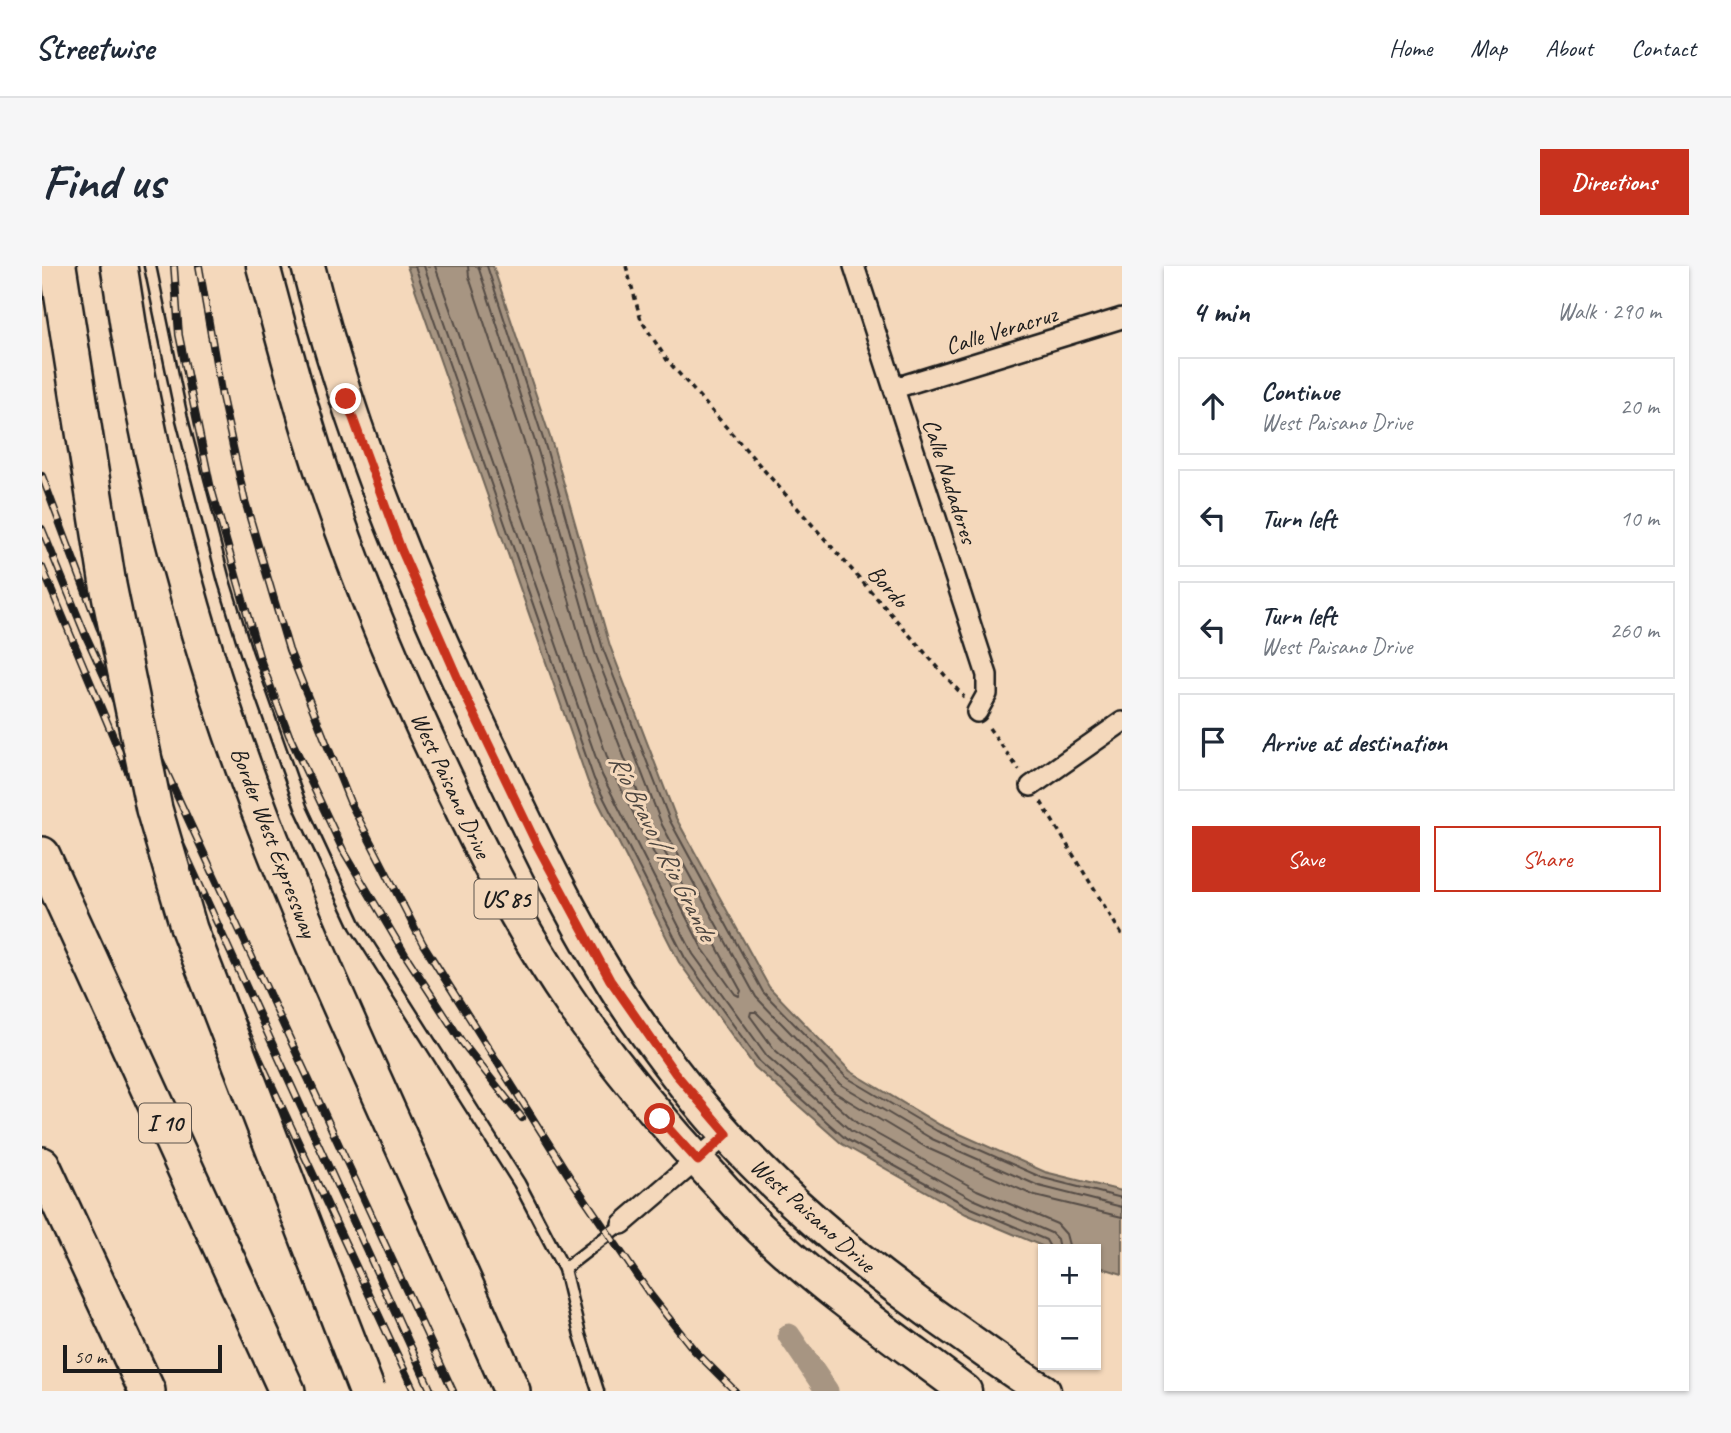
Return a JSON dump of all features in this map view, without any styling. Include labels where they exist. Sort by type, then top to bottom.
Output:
[{"type":"highway","points":[[58,266],[108,585],[154,809],[189,929],[367,1391]]},
{"type":"highway","name":"Border West Expressway","points":[[119,266],[131,348],[172,535],[201,636],[259,809],[301,916],[512,1391]]},
{"type":"highway","name":"I 10","points":[[42,855],[287,1391]]},
{"type":"highway","points":[[42,1165],[147,1391]]},
{"type":"main road","name":"West Paisano Drive","points":[[263,266],[323,476],[375,617],[424,732],[497,883],[572,1004],[652,1110],[762,1230],[825,1284],[965,1391]]},
{"type":"main road","name":"West Paisano Drive","points":[[307,266],[346,399],[401,549],[466,697],[537,845],[610,980],[675,1073],[727,1134],[818,1226],[904,1295],[1031,1388]]},
{"type":"street","name":"Calle Nadadores","points":[[854,266],[987,675],[986,694],[977,712]]},
{"type":"street","name":"Calle Veracruz","points":[[895,388],[1122,318]]},
{"type":"street","points":[[1031,786],[1122,722]]},
{"type":"street","points":[[622,1224],[727,1134]]},
{"type":"lane","points":[[150,266],[182,419],[224,581],[302,810],[356,926],[519,1183],[564,1269],[580,1335],[598,1391]]},
{"type":"lane","points":[[564,1269],[622,1224]]},
{"type":"path","name":"Bordo","points":[[626,266],[642,320],[667,360],[977,712],[1031,786],[1122,935]]},
{"type":"water","name":"Río Bravo / Rio Grande","points":[[407,266],[493,266],[554,449],[610,646],[676,818],[769,987],[850,1071],[940,1125],[1045,1172],[1122,1191],[1122,1274],[1101,1268],[1101,1244],[1038,1244],[966,1214],[842,1144],[755,1067],[679,962],[588,782]]},
{"type":"waterway","points":[[789,1335],[827,1391]]},
{"type":"railway","points":[[174,266],[179,335],[210,484],[260,659],[289,735],[343,850],[406,956],[462,1042],[522,1118]]},
{"type":"railway","points":[[199,266],[222,397],[245,501],[289,650],[350,802],[423,944],[569,1176],[649,1293],[694,1350],[735,1391]]},
{"type":"railway","points":[[42,476],[99,627],[453,1391]]},
{"type":"railway","points":[[42,529],[85,634],[431,1391]]},
{"type":"railway","points":[[42,567],[146,815],[414,1391]]},
{"type":"route","points":[[346,399],[401,549],[466,697],[537,845],[610,980],[675,1073],[727,1134],[698,1161],[660,1119]]}]
